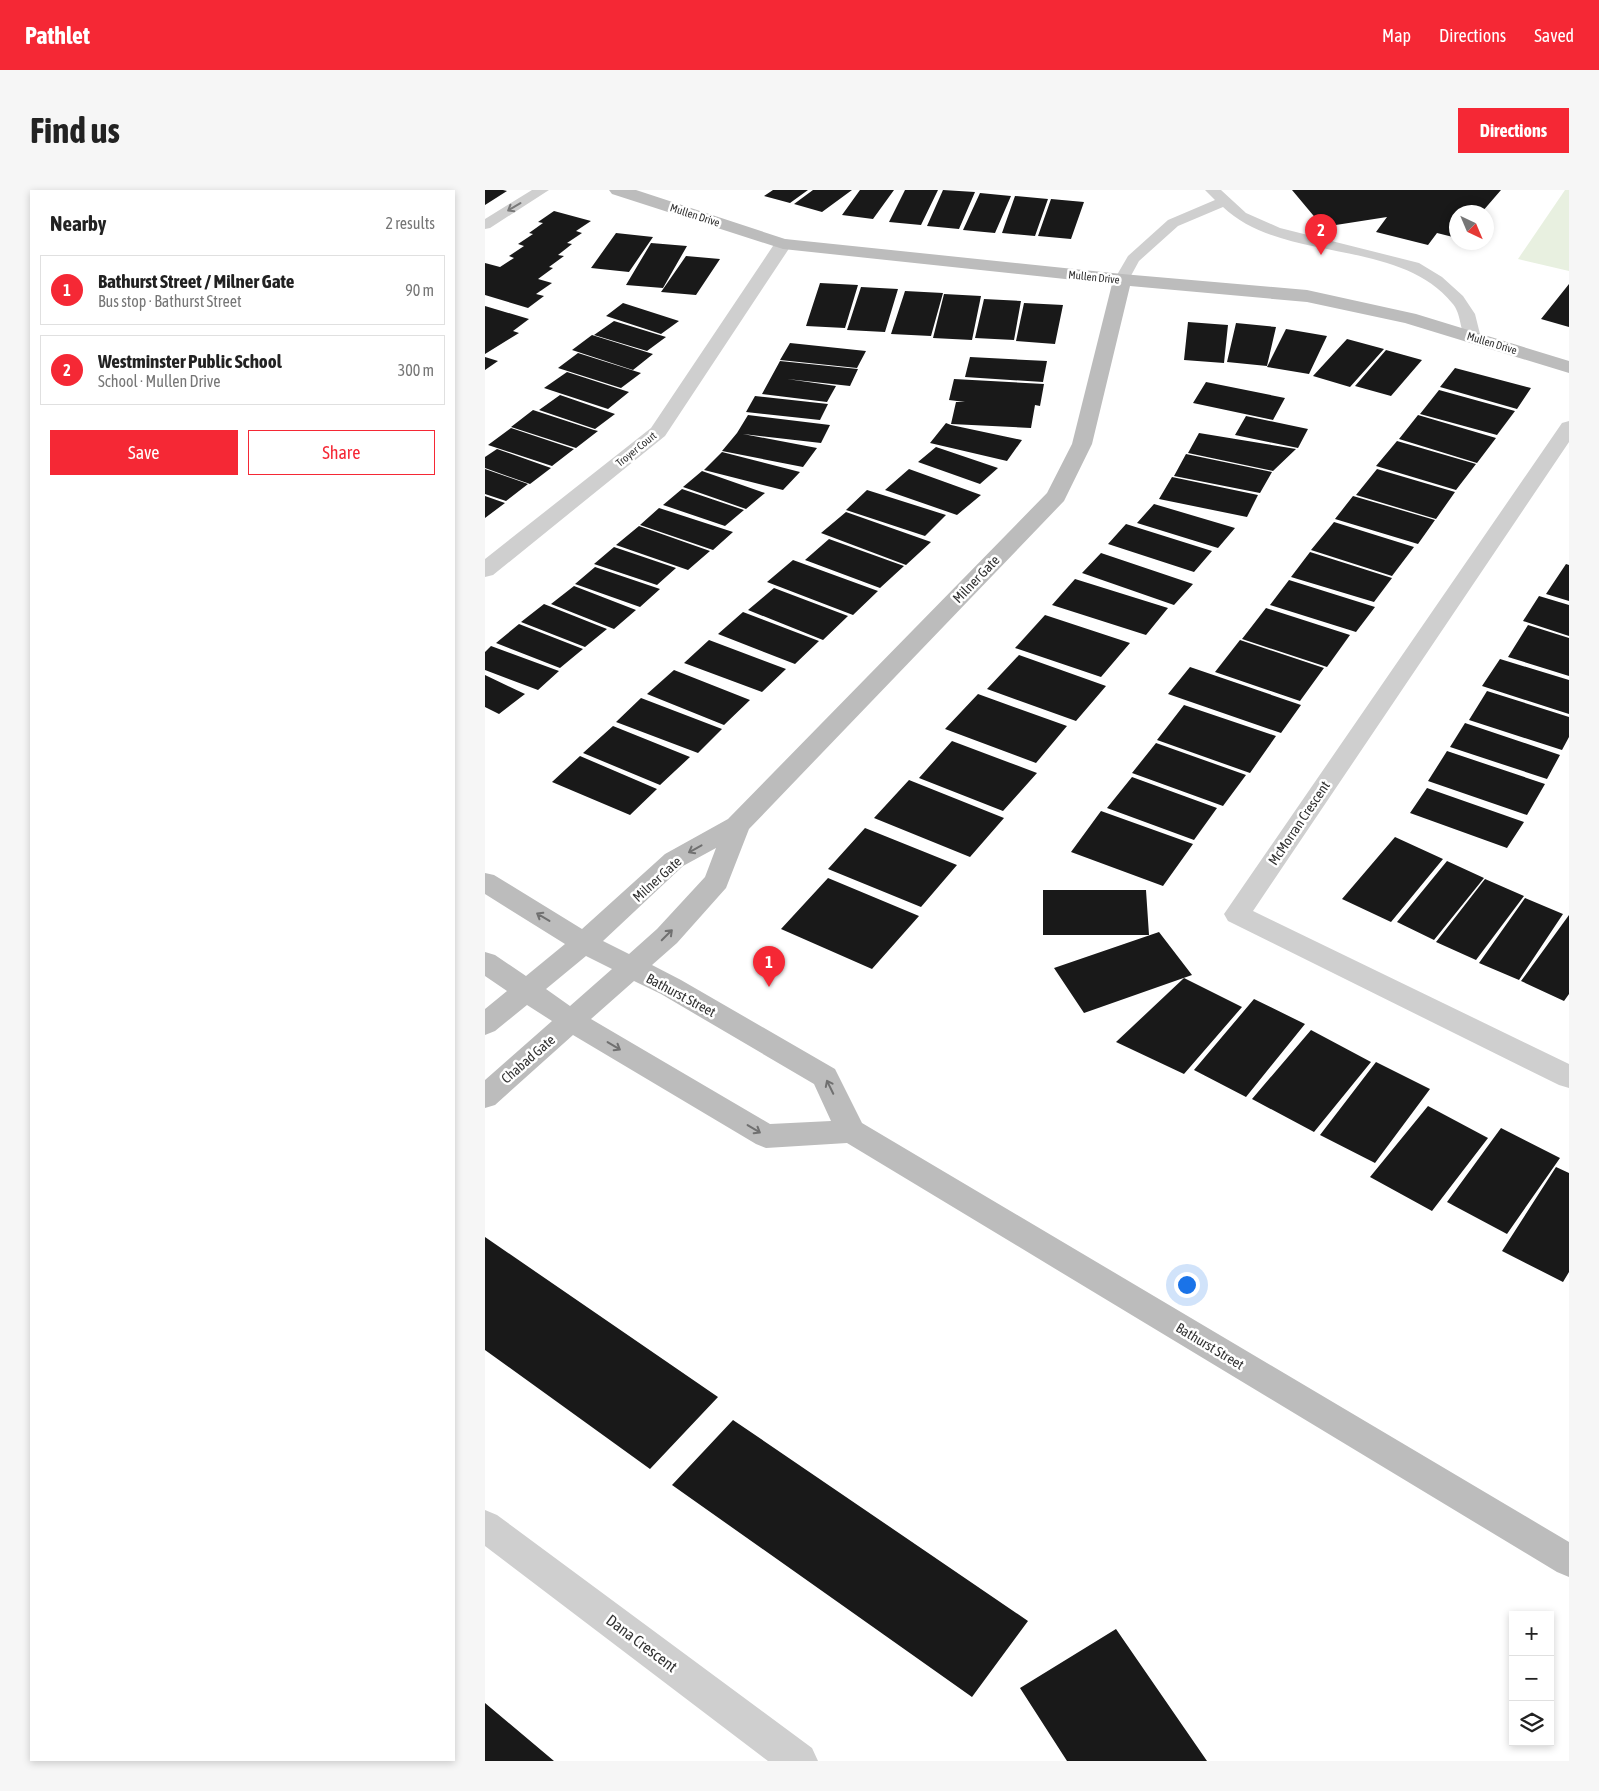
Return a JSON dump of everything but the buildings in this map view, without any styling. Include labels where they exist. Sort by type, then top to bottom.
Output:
[{"type":"street","name":"Mullen Drive","points":[[618,190],[783,244],[1121,280],[1307,296],[1409,318],[1569,367]]},
{"type":"street","name":"Troyer Court","points":[[485,570],[658,432],[783,244]]},
{"type":"street","name":"Milner Gate","points":[[527,991],[584,943],[675,860],[737,825],[1056,496],[1082,444],[1121,280]]},
{"type":"street","name":"McMorran Crescent","points":[[1569,427],[1237,914],[1569,1076]]},
{"type":"street","name":"Milner Gate","points":[[631,969],[667,936],[717,881],[737,825]]},
{"type":"street","name":"Bathurst Street","points":[[485,882],[584,943],[631,969],[671,987],[825,1077],[851,1131],[1569,1561]]},
{"type":"street","points":[[485,962],[572,1021],[766,1136],[851,1131]]},
{"type":"street","name":"Chabad Gate","points":[[485,1097],[631,969]]},
{"type":"street","points":[[485,1024],[527,991]]},
{"type":"street","name":"Dana Crescent","points":[[485,1526],[799,1761]]},
{"type":"lane","points":[[485,225],[542,190]]},
{"type":"lane","points":[[1212,190],[1241,216],[1275,230],[1414,266],[1434,278],[1454,296],[1467,313],[1473,338]]},
{"type":"lane","points":[[1121,280],[1133,259],[1173,223],[1198,210],[1225,201]]},
{"type":"green space","points":[[1565,190],[1569,190],[1569,271],[1518,259]]},
{"type":"place","name":"Westminster Public School","points":[[1321,255]]},
{"type":"place","name":"Bathurst Street / Milner Gate","points":[[769,987]]}]
